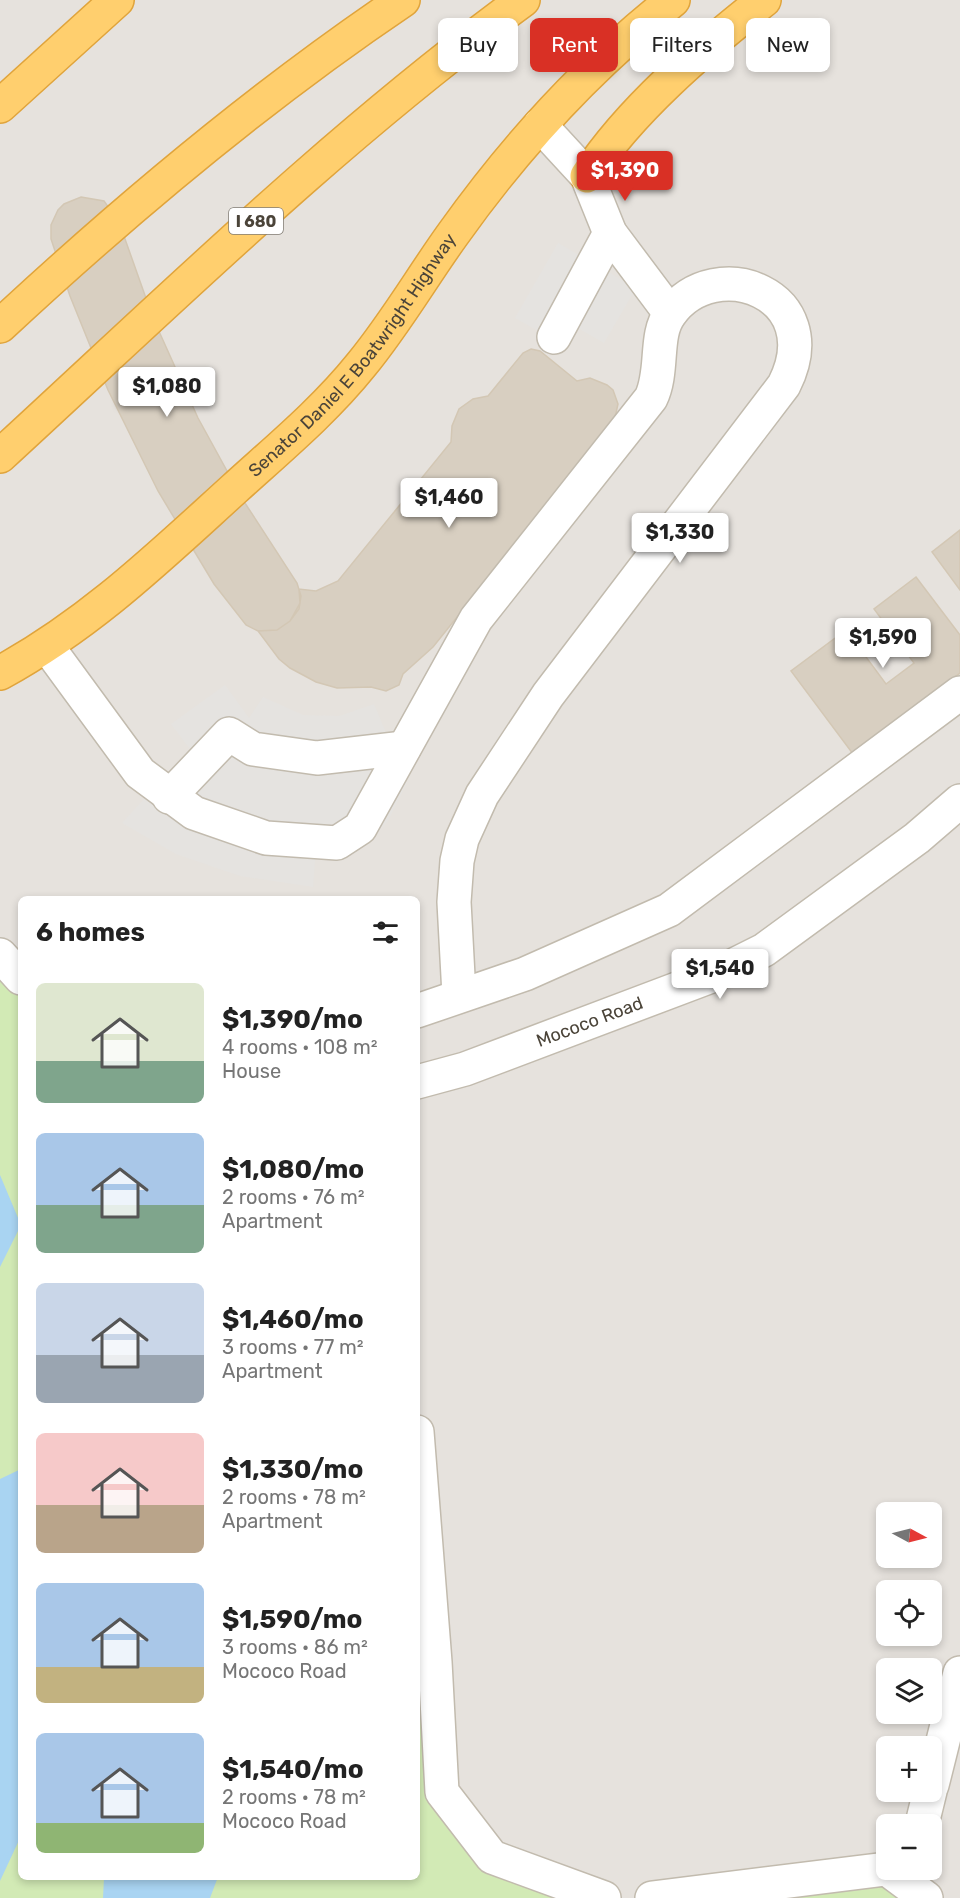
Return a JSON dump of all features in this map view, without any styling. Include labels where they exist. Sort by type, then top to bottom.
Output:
[{"type":"highway","points":[[0,106],[117,0]]},
{"type":"highway","points":[[0,326],[198,151],[305,68],[403,0]]},
{"type":"highway","name":"I 680","points":[[0,456],[321,162],[425,74],[523,0]]},
{"type":"highway","name":"Senator Daniel E Boatwright Highway","points":[[0,674],[85,621],[134,580],[340,390],[383,338],[454,233],[540,125],[613,52],[673,0]]},
{"type":"highway","points":[[587,176],[602,154],[669,82],[718,37],[764,0]]},
{"type":"street","points":[[540,125],[587,176],[610,233],[670,313]]},
{"type":"street","points":[[554,337],[610,233]]},
{"type":"street","points":[[47,646],[140,773],[194,813],[266,837],[338,843],[360,828],[476,619],[651,398],[660,373],[662,332],[670,313],[693,295],[718,286],[748,286],[762,292],[785,311],[793,325],[796,341],[791,372],[776,398],[548,695],[482,795],[462,839],[457,861],[454,902],[459,995]]},
{"type":"street","points":[[420,1010],[525,974],[669,910],[960,693]]},
{"type":"street","points":[[169,796],[229,734],[253,749],[317,758],[404,748]]},
{"type":"street","name":"Mococo Road","points":[[420,1081],[465,1069],[714,975],[764,950],[917,838],[960,801]]},
{"type":"street","points":[[0,955],[18,975]]},
{"type":"street","points":[[420,1470],[435,1662],[442,1792],[492,1857],[604,1898]]},
{"type":"street","points":[[942,1745],[960,1673]]},
{"type":"street","points":[[652,1898],[878,1880]]},
{"type":"shaded area","points":[[0,0],[960,0],[960,1898],[927,1898],[902,1880],[942,1880],[942,1814],[876,1814],[876,1870],[652,1898],[604,1898],[492,1857],[442,1792],[420,1475],[420,896],[18,896],[18,978],[0,959]]},
{"type":"shaded area","points":[[558,243],[636,288],[604,343],[576,327],[565,346],[515,318]]},
{"type":"shaded area","points":[[225,685],[249,718],[263,697],[303,715],[339,716],[374,704],[407,783],[388,821],[370,842],[346,855],[315,860],[313,887],[240,876],[176,854],[122,823],[190,749],[171,724]]},
{"type":"green space","points":[[0,955],[18,975],[18,1880],[420,1880],[420,1475],[442,1792],[492,1857],[604,1898],[0,1898]]},
{"type":"green space","points":[[876,1869],[876,1880],[901,1880],[926,1898],[652,1898]]},
{"type":"water","points":[[0,1175],[18,1218],[18,1231],[0,1267]]},
{"type":"water","points":[[18,1470],[18,1842],[0,1881],[0,1479]]},
{"type":"water","points":[[104,1880],[217,1880],[210,1898],[103,1898]]},
{"type":"building","points":[[81,197],[104,201],[119,222],[153,318],[198,418],[243,500],[297,583],[301,596],[299,609],[290,621],[277,630],[258,631],[246,625],[214,584],[158,491],[108,390],[70,296],[51,239],[51,225],[58,210],[64,204]]},
{"type":"building","points":[[531,349],[540,351],[577,381],[590,378],[613,390],[618,404],[614,422],[433,647],[403,674],[399,685],[386,691],[371,687],[337,688],[316,682],[290,668],[279,659],[258,631],[277,630],[290,621],[300,603],[299,589],[316,591],[338,581],[451,442],[452,426],[459,409],[473,399],[488,396],[523,353]]},
{"type":"building","points":[[960,530],[960,590],[932,552]]},
{"type":"building","points":[[916,577],[960,635],[960,673],[853,754],[791,671],[846,630],[886,684],[914,663],[874,609]]}]
